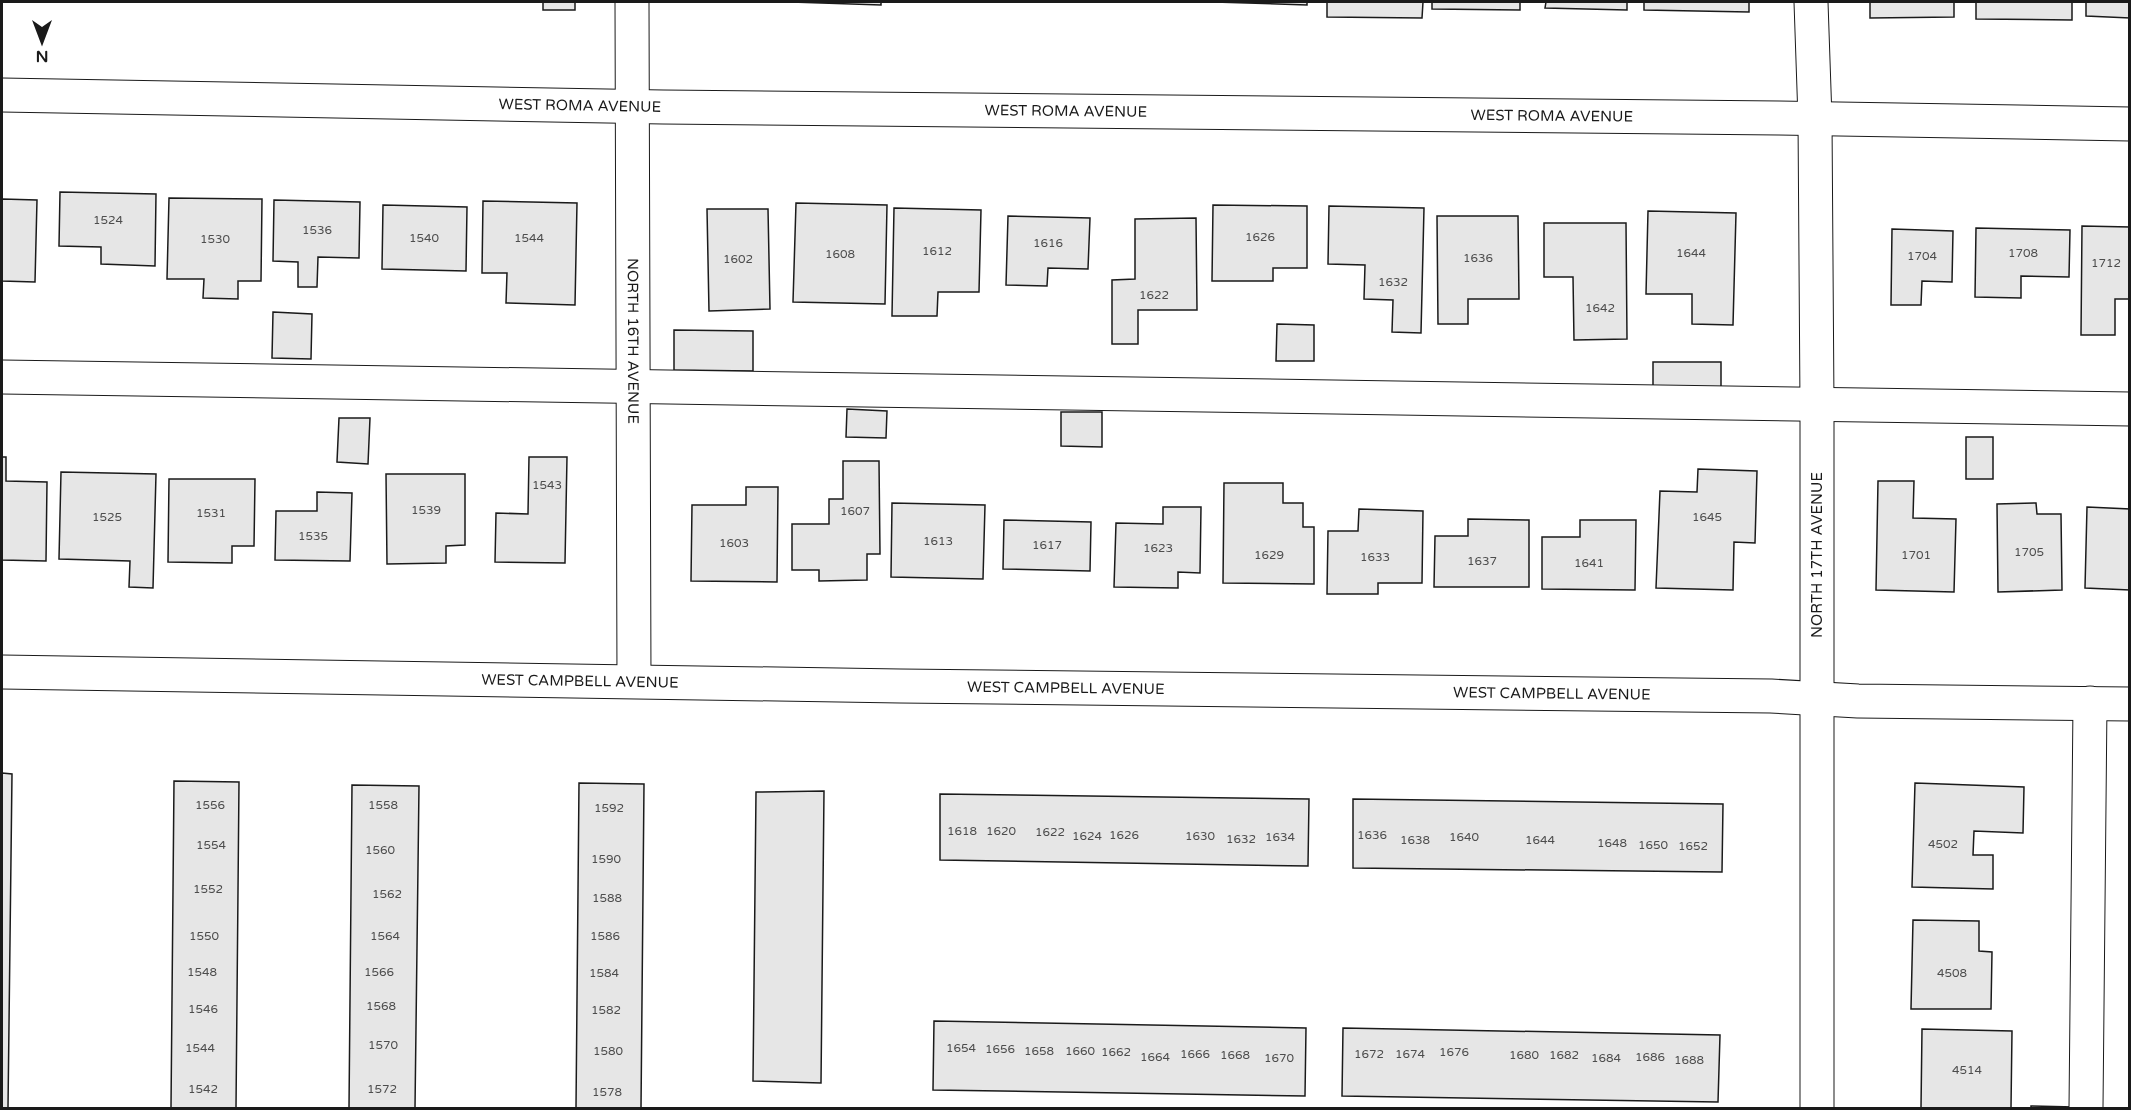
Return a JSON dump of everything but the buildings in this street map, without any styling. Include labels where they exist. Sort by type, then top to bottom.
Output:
[{"type":"street","name":"NORTH 16TH AVENUE","points":[[632,2],[634,681]]},
{"type":"street","name":"NORTH 17TH AVENUE","points":[[1811,2],[1815,119],[1817,405],[1817,1108]]},
{"type":"street","name":"WEST ROMA AVENUE","points":[[2,95],[632,106],[2130,124]]},
{"type":"street","points":[[2,377],[2130,409]]},
{"type":"street","name":"WEST CAMPBELL AVENUE","points":[[2,672],[1771,696],[1858,701],[2130,704]]},
{"type":"street","points":[[2086,1108],[2090,704]]}]
